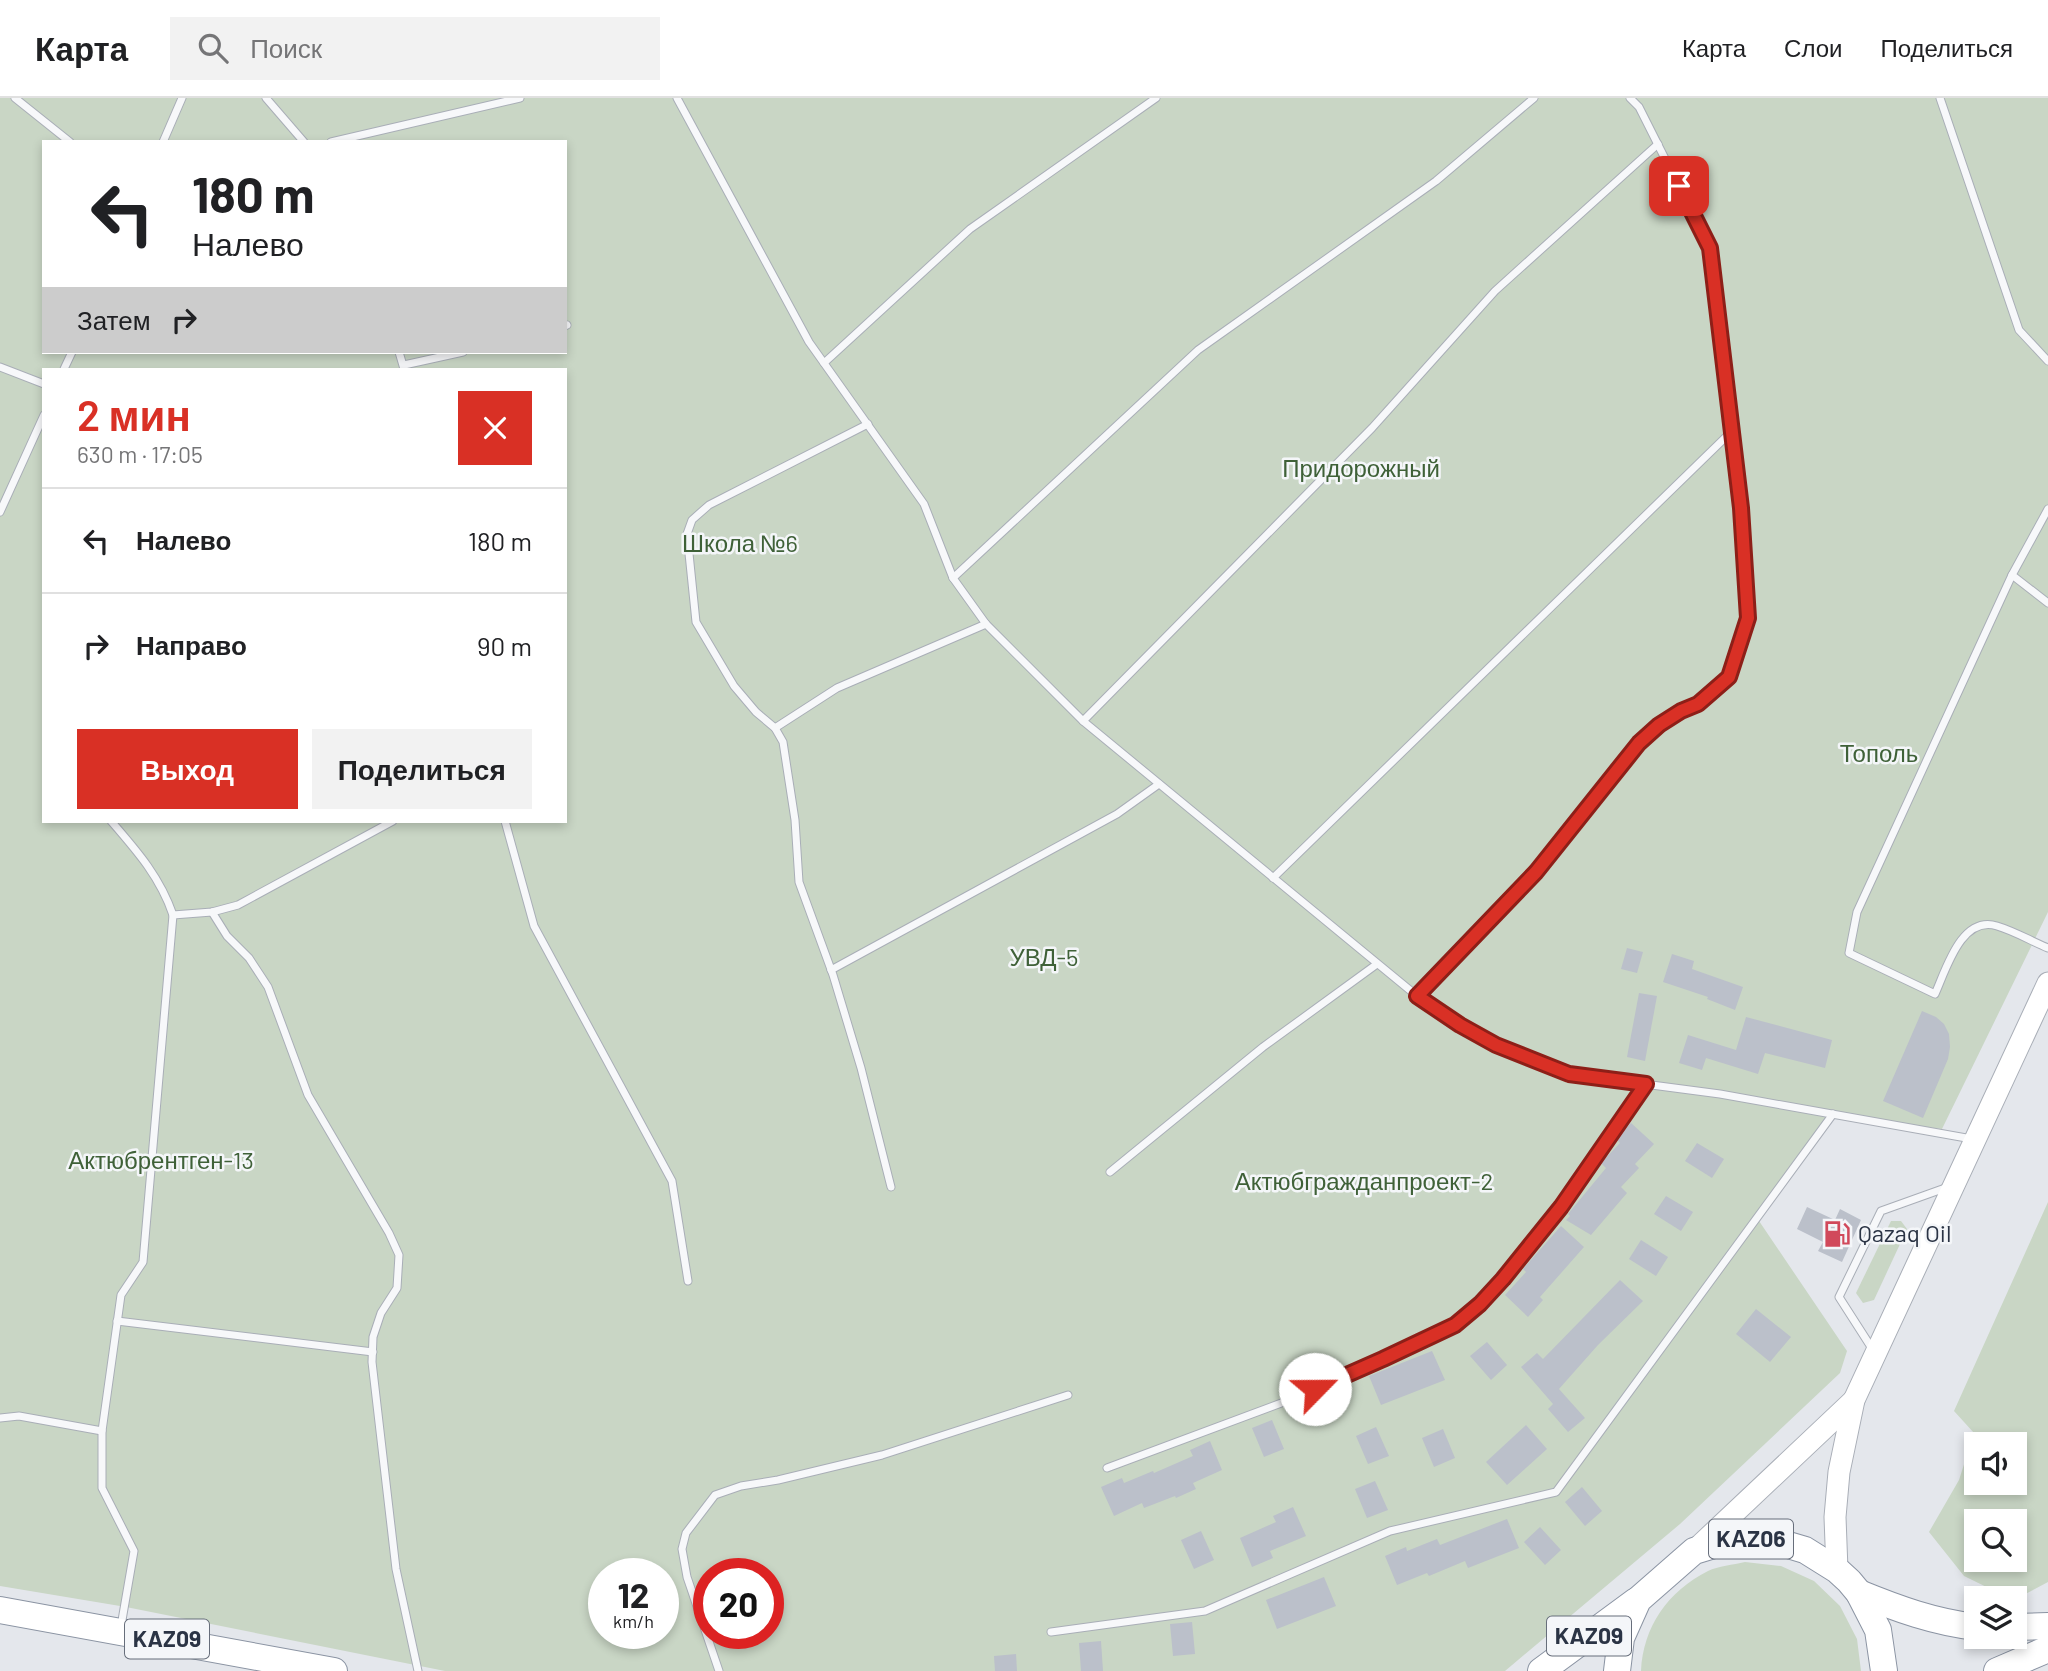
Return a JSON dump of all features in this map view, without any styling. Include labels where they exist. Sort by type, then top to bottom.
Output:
[{"type":"highway","name":"KАZ06","points":[[1618,1671],[1621,1638],[1637,1600],[1694,1551],[1730,1540],[1768,1539],[1805,1550],[1837,1570],[1859,1593],[1878,1630],[1884,1671]]},
{"type":"highway","name":"KАZ06","points":[[1859,1593],[1903,1611],[1943,1623],[1964,1626]]},
{"type":"highway","name":"KAZ09","points":[[1541,1671],[1637,1600]]},
{"type":"highway","name":"KAZ09","points":[[0,1610],[334,1671]]},
{"type":"highway","points":[[2027,1627],[2048,1626]]},
{"type":"highway","points":[[1997,1671],[2048,1649]]},
{"type":"main road","points":[[1837,1570],[1835,1517],[1839,1472],[1854,1400],[2048,983]]},
{"type":"main road","points":[[1694,1551],[1854,1400]]},
{"type":"lane","points":[[15,98],[68,140]]},
{"type":"lane","points":[[164,140],[182,98]]},
{"type":"lane","points":[[266,98],[302,140]]},
{"type":"lane","points":[[340,140],[520,98]]},
{"type":"lane","points":[[677,98],[809,342],[924,504],[953,578],[986,624],[1083,721],[1377,964],[1460,1025],[1496,1045],[1569,1074],[1720,1094],[1976,1140]]},
{"type":"lane","points":[[824,363],[970,229],[1156,98]]},
{"type":"lane","points":[[953,578],[1198,351],[1436,181],[1534,98]]},
{"type":"lane","points":[[1417,996],[1536,872],[1639,743],[1659,725],[1698,704],[1729,677],[1748,618],[1741,508],[1710,248],[1639,107],[1629,98]]},
{"type":"lane","points":[[1940,98],[2019,330],[2048,361]]},
{"type":"lane","points":[[1083,721],[1373,428],[1495,291],[1658,144]]},
{"type":"lane","points":[[404,367],[455,354]]},
{"type":"lane","points":[[0,367],[42,383]]},
{"type":"lane","points":[[0,512],[42,419]]},
{"type":"lane","points":[[868,424],[709,505],[692,520],[687,534],[696,622],[734,686],[756,712],[775,728],[783,742],[795,820],[799,882],[831,970],[861,1068],[891,1187]]},
{"type":"lane","points":[[1273,878],[1732,431]]},
{"type":"lane","points":[[2048,509],[2012,575],[1857,912],[1849,954],[1935,994],[1958,943],[1975,927],[1994,925],[2048,948]]},
{"type":"lane","points":[[2012,575],[2048,603]]},
{"type":"lane","points":[[775,728],[837,688],[986,624]]},
{"type":"lane","points":[[831,970],[1117,814],[1159,784]]},
{"type":"lane","points":[[113,823],[152,870],[165,892],[173,915],[144,1262],[121,1295],[102,1431],[102,1488],[134,1550],[120,1631]]},
{"type":"lane","points":[[173,915],[212,912],[238,905],[389,823]]},
{"type":"lane","points":[[506,823],[534,926],[672,1181],[688,1281]]},
{"type":"lane","points":[[212,912],[227,936],[249,958],[268,987],[308,1095],[389,1233],[399,1255],[397,1288],[381,1313],[373,1336],[373,1352],[396,1569],[418,1671]]},
{"type":"lane","points":[[1111,1172],[1263,1047],[1377,964]]},
{"type":"lane","points":[[1107,1468],[1292,1399],[1455,1325],[1480,1304],[1503,1279],[1561,1207],[1646,1084]]},
{"type":"lane","points":[[1051,1632],[1205,1611],[1390,1531],[1556,1492],[1833,1114]]},
{"type":"lane","points":[[1876,1354],[1839,1297],[1881,1211],[1955,1184]]},
{"type":"lane","points":[[117,1321],[373,1352]]},
{"type":"lane","points":[[719,1671],[687,1577],[682,1549],[686,1533],[715,1495],[741,1486],[882,1455],[1068,1395]]},
{"type":"lane","points":[[0,1418],[19,1416],[102,1431]]},
{"type":"green space","points":[[0,98],[2048,98],[2048,912],[1942,1129],[1836,1116],[1757,1218],[1847,1351],[1840,1373],[1680,1524],[1505,1671],[445,1671],[126,1607],[0,1586]]},
{"type":"green space","points":[[2048,1202],[2048,1582],[2027,1593],[2027,1586],[1984,1586],[1964,1576],[1929,1532],[1959,1480],[1964,1464],[1964,1495],[2027,1495],[2027,1432],[1973,1432],[1954,1411]]},
{"type":"green space","points":[[1891,1221],[1901,1221],[1907,1229],[1874,1300],[1863,1303],[1856,1293]]},
{"type":"green space","points":[[1745,1562],[1781,1566],[1814,1581],[1840,1606],[1857,1639],[1861,1671],[1641,1671],[1643,1655],[1653,1625],[1670,1600],[1694,1579],[1708,1571]]},
{"type":"building","points":[[1627,948],[1643,952],[1637,973],[1621,969]]},
{"type":"building","points":[[1672,954],[1694,961],[1692,969],[1743,987],[1735,1010],[1707,999],[1708,997],[1663,982]]},
{"type":"building","points":[[1639,993],[1657,996],[1645,1061],[1627,1057]]},
{"type":"building","points":[[1922,1011],[1944,1024],[1949,1034],[1950,1047],[1948,1059],[1923,1118],[1883,1101]]},
{"type":"building","points":[[1746,1017],[1832,1040],[1825,1068],[1765,1053],[1758,1074],[1706,1058],[1702,1070],[1679,1063],[1688,1035],[1736,1050]]},
{"type":"building","points":[[1631,1123],[1654,1144],[1635,1164],[1639,1168],[1621,1187],[1627,1193],[1591,1235],[1566,1220],[1570,1216],[1568,1214],[1606,1168],[1601,1163],[1620,1143],[1616,1139]]},
{"type":"building","points":[[1697,1143],[1724,1159],[1712,1178],[1685,1161]]},
{"type":"building","points":[[1666,1196],[1693,1212],[1681,1231],[1654,1214]]},
{"type":"building","points":[[1807,1207],[1835,1220],[1840,1209],[1861,1220],[1842,1262],[1818,1251],[1823,1242],[1797,1229]]},
{"type":"building","points":[[1561,1226],[1584,1247],[1540,1297],[1543,1300],[1528,1317],[1505,1295],[1526,1272],[1523,1269]]},
{"type":"building","points":[[1641,1240],[1668,1257],[1656,1276],[1629,1259]]},
{"type":"building","points":[[1620,1280],[1643,1301],[1598,1345],[1559,1389],[1585,1418],[1568,1432],[1548,1409],[1553,1404],[1521,1367],[1537,1353],[1543,1359]]},
{"type":"building","points":[[1756,1309],[1791,1337],[1770,1362],[1736,1334]]},
{"type":"building","points":[[1487,1342],[1507,1365],[1491,1380],[1470,1356]]},
{"type":"building","points":[[1432,1351],[1445,1380],[1381,1405],[1369,1376]]},
{"type":"building","points":[[1272,1420],[1284,1449],[1264,1457],[1252,1428]]},
{"type":"building","points":[[1526,1425],[1547,1449],[1507,1485],[1486,1462]]},
{"type":"building","points":[[1376,1427],[1389,1456],[1368,1464],[1356,1436]]},
{"type":"building","points":[[1443,1429],[1455,1458],[1434,1467],[1422,1438]]},
{"type":"building","points":[[1210,1441],[1222,1470],[1193,1483],[1196,1489],[1176,1498],[1175,1496],[1144,1508],[1142,1503],[1114,1516],[1101,1487],[1122,1478],[1124,1483],[1153,1471],[1154,1473],[1193,1456],[1190,1450]]},
{"type":"building","points":[[1375,1481],[1388,1510],[1367,1518],[1355,1489]]},
{"type":"building","points":[[1582,1487],[1602,1511],[1585,1526],[1565,1502]]},
{"type":"building","points":[[1293,1507],[1306,1536],[1270,1551],[1273,1558],[1252,1567],[1240,1538],[1276,1522],[1273,1516]]},
{"type":"building","points":[[1507,1519],[1519,1548],[1468,1568],[1465,1561],[1429,1576],[1427,1573],[1397,1585],[1385,1556],[1437,1539],[1440,1545]]},
{"type":"building","points":[[1540,1527],[1561,1550],[1545,1565],[1524,1542]]},
{"type":"building","points":[[1201,1531],[1214,1560],[1194,1569],[1181,1540]]},
{"type":"building","points":[[1324,1577],[1336,1606],[1277,1629],[1266,1600]]},
{"type":"building","points":[[1192,1622],[1195,1654],[1173,1656],[1170,1624]]},
{"type":"building","points":[[1101,1641],[1103,1671],[1081,1671],[1079,1643]]},
{"type":"building","points":[[1016,1654],[1017,1671],[995,1671],[994,1656]]},
{"type":"place","name":"Qazaq Oil","points":[[1837,1234]]},
{"type":"route","points":[[1315,1389],[1455,1325],[1480,1304],[1561,1207],[1646,1084],[1569,1074],[1496,1045],[1417,996],[1536,872],[1639,743],[1659,725],[1698,704],[1729,677],[1748,618],[1741,508],[1710,248],[1679,186]]},
{"type":"park label","name":"Придорожный","points":[[1361,469]]},
{"type":"park label","name":"Школа №6","points":[[740,544]]},
{"type":"park label","name":"Тополь","points":[[1879,754]]},
{"type":"park label","name":"УВД-5","points":[[1044,958]]},
{"type":"park label","name":"Актюбрентген-13","points":[[161,1161]]},
{"type":"park label","name":"Актюбгражданпроект-2","points":[[1364,1182]]}]
